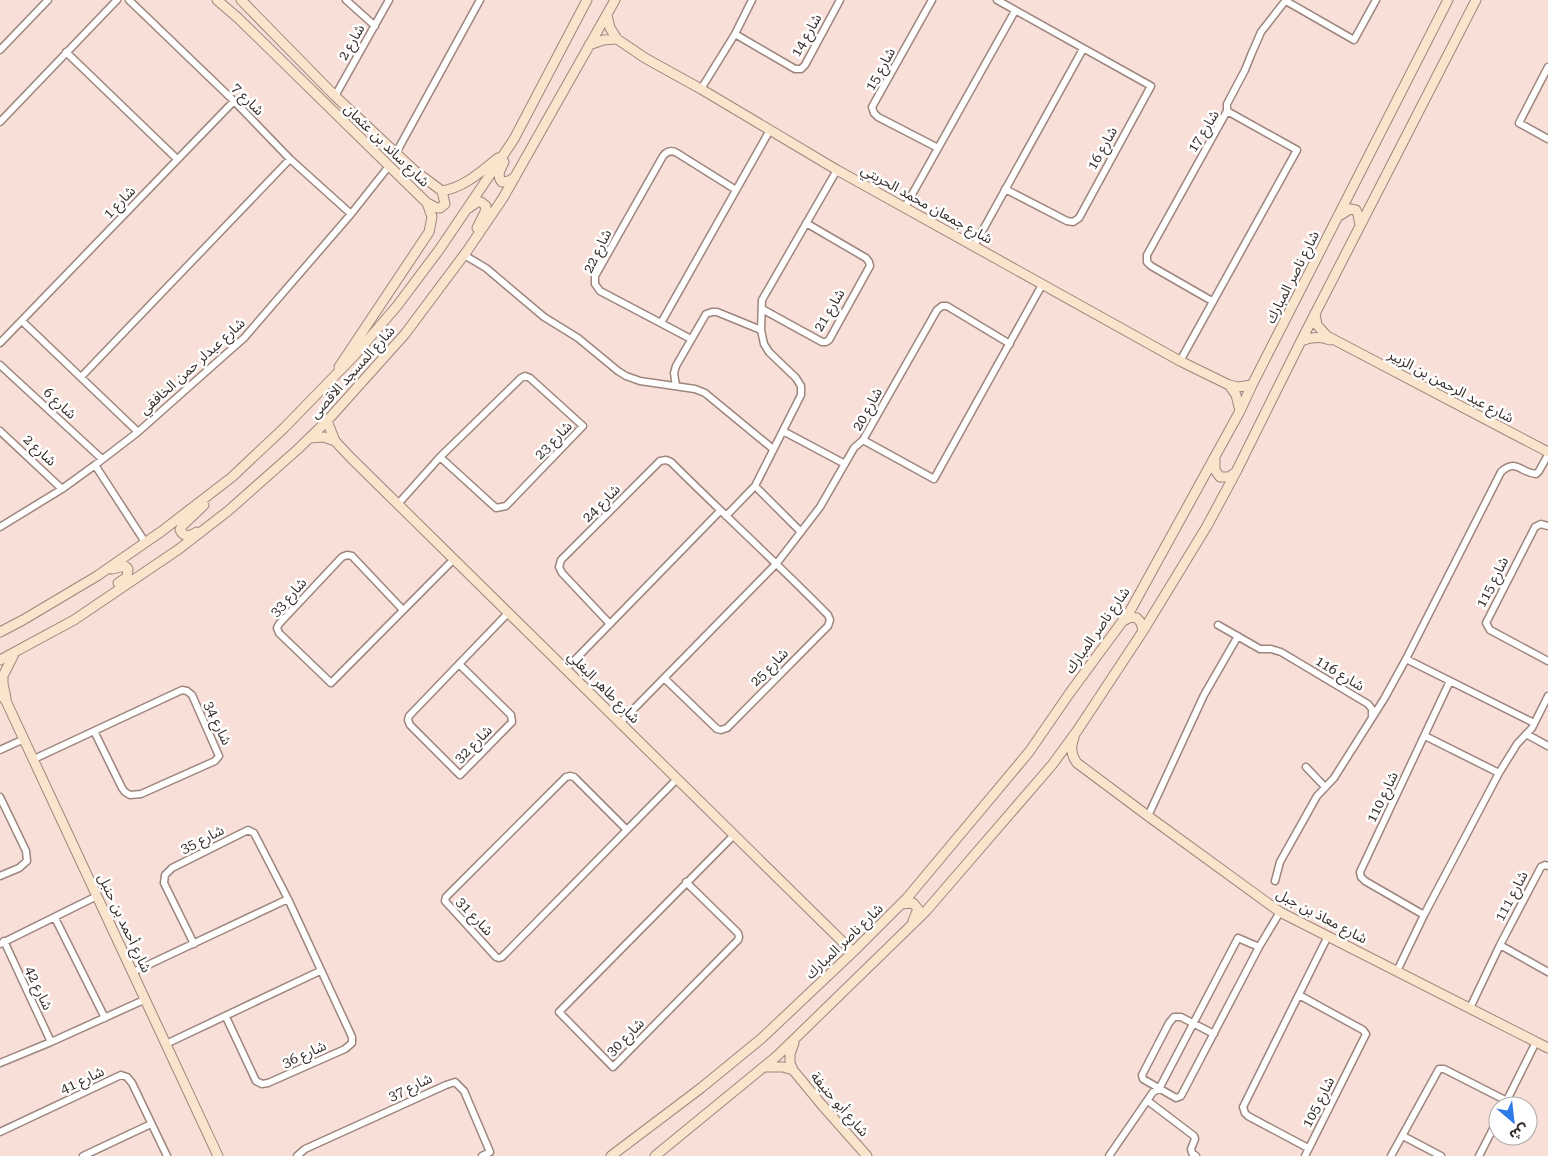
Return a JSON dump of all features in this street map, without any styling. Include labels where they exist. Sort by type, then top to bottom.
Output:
[{"type":"street","points":[[0,50],[48,0]]},
{"type":"street","points":[[0,122],[118,0]]},
{"type":"street","name":"شارع 7","points":[[129,0],[290,159],[351,214]]},
{"type":"street","name":"شارع ساند بن عثمان","points":[[217,0],[238,18],[427,203],[432,217],[429,232],[327,385]]},
{"type":"street","name":"شارع ساند بن عثمان","points":[[241,0],[334,96],[415,171],[442,191],[465,183],[506,151]]},
{"type":"street","points":[[346,0],[375,26]]},
{"type":"street","name":"شارع 2","points":[[334,96],[389,0]]},
{"type":"street","points":[[396,153],[480,0]]},
{"type":"street","name":"شارع المسجد الاقصى","points":[[0,632],[97,576],[162,531],[232,477],[284,428],[354,356],[397,306],[439,250],[514,139],[588,0]]},
{"type":"street","name":"شارع المسجد الاقصى","points":[[0,660],[74,620],[179,549],[212,523],[327,421],[405,334],[466,253],[503,198],[615,0]]},
{"type":"street","points":[[701,89],[752,0]]},
{"type":"street","name":"شارع 14","points":[[734,34],[795,69],[801,69],[805,65],[840,0]]},
{"type":"street","name":"شارع 15","points":[[932,0],[872,107],[878,117],[938,148]]},
{"type":"street","points":[[905,207],[1016,11],[996,0]]},
{"type":"street","points":[[1227,111],[1227,104],[1245,70],[1261,32],[1286,0],[1354,40],[1376,0]]},
{"type":"street","name":"شارع ناصر المبارك","points":[[611,1156],[701,1088],[762,1038],[853,952],[901,904],[1029,752],[1130,611],[1240,411],[1448,0]]},
{"type":"street","points":[[655,1156],[765,1067],[796,1039],[926,911],[1052,765],[1077,731],[1143,631],[1208,526],[1476,0]]},
{"type":"street","points":[[238,18],[239,13],[249,8]]},
{"type":"street","name":"شارع 16","points":[[1005,189],[1067,221],[1073,222],[1078,218],[1151,86],[1016,11]]},
{"type":"street","points":[[607,15],[610,28],[617,40]]},
{"type":"street","points":[[589,45],[603,40],[617,40]]},
{"type":"street","name":"شارع جمعان محمد الحريتي","points":[[617,40],[836,170],[1180,361],[1229,385],[1238,388],[1252,385]]},
{"type":"street","points":[[974,246],[1083,49]]},
{"type":"street","points":[[66,52],[177,159]]},
{"type":"street","points":[[1548,67],[1518,123],[1548,139]]},
{"type":"street","name":"شارع 1","points":[[0,343],[234,102]]},
{"type":"street","name":"شارع 17","points":[[1180,361],[1296,150],[1227,111],[1147,255],[1146,262],[1212,302]]},
{"type":"street","points":[[691,339],[661,323],[770,130]]},
{"type":"street","points":[[514,139],[499,175],[500,180],[505,182],[515,176]]},
{"type":"street","name":"شارع 22","points":[[661,323],[598,289],[594,278],[667,152],[677,152],[736,190]]},
{"type":"street","points":[[81,377],[290,159]]},
{"type":"street","name":"شارع عبدلر حمن الخافقي","points":[[0,527],[95,466],[138,432],[244,338],[351,214],[389,166]]},
{"type":"street","points":[[566,669],[723,513],[755,486],[801,395],[801,386],[796,378],[769,352],[764,344],[761,330],[762,300],[836,170]]},
{"type":"street","points":[[427,203],[436,208],[443,207],[445,201],[442,191]]},
{"type":"street","points":[[466,210],[478,202],[486,206],[466,253],[544,317],[578,338],[618,371],[640,381],[695,389],[705,393],[773,449]]},
{"type":"street","points":[[1339,216],[1350,209],[1356,210],[1360,226]]},
{"type":"street","name":"شارع 21","points":[[762,309],[822,342],[826,342],[829,340],[870,266],[866,258],[806,223]]},
{"type":"street","name":"شارع 20","points":[[1010,344],[948,306],[942,306],[937,310],[863,440],[934,479],[1010,344],[1042,285]]},
{"type":"street","points":[[676,386],[675,369],[704,316],[712,312],[718,312],[761,330]]},
{"type":"street","name":"شارع عبد الرحمن بن الزبير","points":[[1315,313],[1317,325],[1327,336],[1548,452]]},
{"type":"street","points":[[22,321],[138,432]]},
{"type":"street","name":"شارع عبد الرحمن بن الزبير","points":[[1301,341],[1312,337],[1324,338],[1342,344]]},
{"type":"street","name":"شارع 6","points":[[0,365],[102,460]]},
{"type":"street","name":"شارع 23","points":[[398,504],[440,457],[520,378],[525,376],[530,378],[583,426],[506,506],[501,508],[496,508],[440,457]]},
{"type":"street","points":[[1229,385],[1236,395],[1240,411]]},
{"type":"street","name":"شارع طاهر البغلي","points":[[327,421],[335,441],[853,952]]},
{"type":"street","name":"شارع 2","points":[[0,431],[62,488]]},
{"type":"street","points":[[783,431],[845,464]]},
{"type":"street","points":[[310,438],[324,437],[335,441]]},
{"type":"street","points":[[620,723],[777,563],[820,507],[854,448],[863,440]]},
{"type":"street","points":[[1216,455],[1214,467],[1218,476],[1225,478],[1236,472]]},
{"type":"street","points":[[1275,881],[1280,862],[1318,796],[1334,778],[1384,699],[1501,472],[1506,467],[1513,466],[1536,474],[1548,455]]},
{"type":"street","name":"شارع 24","points":[[610,624],[562,573],[559,567],[561,560],[660,461],[666,460],[671,462],[750,537]]},
{"type":"street","points":[[95,466],[146,542]]},
{"type":"street","points":[[212,523],[190,536],[182,534],[180,530],[232,477]]},
{"type":"street","points":[[755,486],[801,532]]},
{"type":"street","name":"شارع 115","points":[[1548,526],[1541,524],[1535,527],[1486,624],[1490,630],[1548,661]]},
{"type":"street","name":"شارع 25","points":[[664,678],[717,729],[721,730],[727,728],[828,626],[830,620],[828,615],[750,537]]},
{"type":"street","name":"شارع 33","points":[[403,610],[352,556],[347,555],[342,557],[277,628],[331,683],[454,559]]},
{"type":"street","points":[[74,620],[93,602],[127,577],[128,569],[125,566],[119,566],[97,576]]},
{"type":"street","name":"شارع 32","points":[[459,664],[511,715],[512,719],[512,722],[460,775],[410,725],[409,716],[508,613]]},
{"type":"street","points":[[1120,623],[1131,617],[1137,618],[1141,623],[1143,631]]},
{"type":"street","name":"شارع 116","points":[[1218,625],[1262,650],[1281,652],[1368,704],[1372,709],[1372,716]]},
{"type":"street","points":[[1148,816],[1208,687],[1238,636]]},
{"type":"street","name":"شارع أحمد بن حنبل","points":[[6,701],[3,676],[15,652]]},
{"type":"street","points":[[1406,659],[1534,723]]},
{"type":"street","name":"شارع 110","points":[[1424,915],[1364,881],[1360,872],[1450,681]]},
{"type":"street","name":"شارع 34","points":[[34,759],[181,690],[186,690],[192,695],[219,756],[215,761],[141,794],[130,796],[122,788],[94,731]]},
{"type":"street","name":"شارع أحمد بن حنبل","points":[[0,693],[6,701],[34,759],[218,1156]]},
{"type":"street","points":[[1397,971],[1424,915],[1499,773],[1517,744],[1534,723],[1548,696]]},
{"type":"street","points":[[1077,731],[1071,745],[1077,763]]},
{"type":"street","points":[[1526,734],[1548,746]]},
{"type":"street","points":[[1425,736],[1499,773]]},
{"type":"street","points":[[0,750],[24,739]]},
{"type":"street","points":[[1052,765],[1062,761],[1077,763]]},
{"type":"street","name":"شارع معاذ بن جبل","points":[[1077,763],[1280,912],[1548,1048]]},
{"type":"street","points":[[1306,767],[1325,787]]},
{"type":"street","name":"شارع 31","points":[[627,830],[574,776],[570,776],[446,896],[445,901],[496,957],[502,957],[678,779]]},
{"type":"street","points":[[0,797],[3,810],[26,851],[27,861],[19,868],[0,876]]},
{"type":"street","name":"شارع 35","points":[[194,944],[164,883],[165,875],[172,868],[248,830],[254,833],[310,946]]},
{"type":"street","name":"شارع 30","points":[[686,882],[738,933],[738,940],[613,1067],[558,1012],[686,882],[734,835]]},
{"type":"street","name":"شارع 111","points":[[1470,1008],[1541,866],[1548,866]]},
{"type":"street","name":"شارع 42","points":[[51,1042],[2,943],[97,896]]},
{"type":"street","points":[[133,972],[288,899]]},
{"type":"street","points":[[901,904],[913,903],[918,909],[912,924]]},
{"type":"street","points":[[1214,1034],[1193,1023],[1174,1017],[1169,1023],[1142,1077],[1144,1081],[1176,1098],[1181,1097],[1214,1034],[1259,947],[1280,912]]},
{"type":"street","points":[[55,918],[105,1018]]},
{"type":"street","name":"شارع 105","points":[[1299,996],[1363,1030],[1366,1034],[1308,1148],[1248,1116],[1244,1113],[1243,1107],[1328,936]]},
{"type":"street","points":[[1109,1156],[1153,1092],[1159,1089],[1238,938],[1259,947]]},
{"type":"street","points":[[1500,945],[1548,972]]},
{"type":"street","name":"شارع 36","points":[[226,1016],[256,1081],[262,1084],[345,1048],[352,1043],[352,1037],[310,946]]},
{"type":"street","points":[[166,1044],[320,970]]},
{"type":"street","points":[[0,1063],[146,1000]]},
{"type":"street","name":"شارع أبو حنيفة","points":[[796,1039],[790,1054],[793,1070],[868,1156]]},
{"type":"street","points":[[1509,1096],[1536,1042]]},
{"type":"street","name":"شارع أبو حنيفة","points":[[765,1067],[783,1067],[793,1070]]},
{"type":"street","points":[[1391,1156],[1439,1069],[1444,1069],[1493,1096]]},
{"type":"street","name":"شارع 41","points":[[0,1132],[121,1076],[127,1077],[132,1083],[167,1156]]},
{"type":"street","name":"شارع 37","points":[[297,1156],[305,1149],[446,1084],[455,1082],[464,1091],[490,1152],[482,1156]]},
{"type":"street","points":[[1148,1101],[1193,1134],[1195,1139],[1191,1149],[1192,1153],[1196,1156]]},
{"type":"street","points":[[83,1156],[151,1124]]},
{"type":"street","points":[[1403,1136],[1441,1156]]},
{"type":"street","points":[[1479,1156],[1488,1138]]},
{"type":"street","points":[[1305,1156],[1308,1148]]}]
